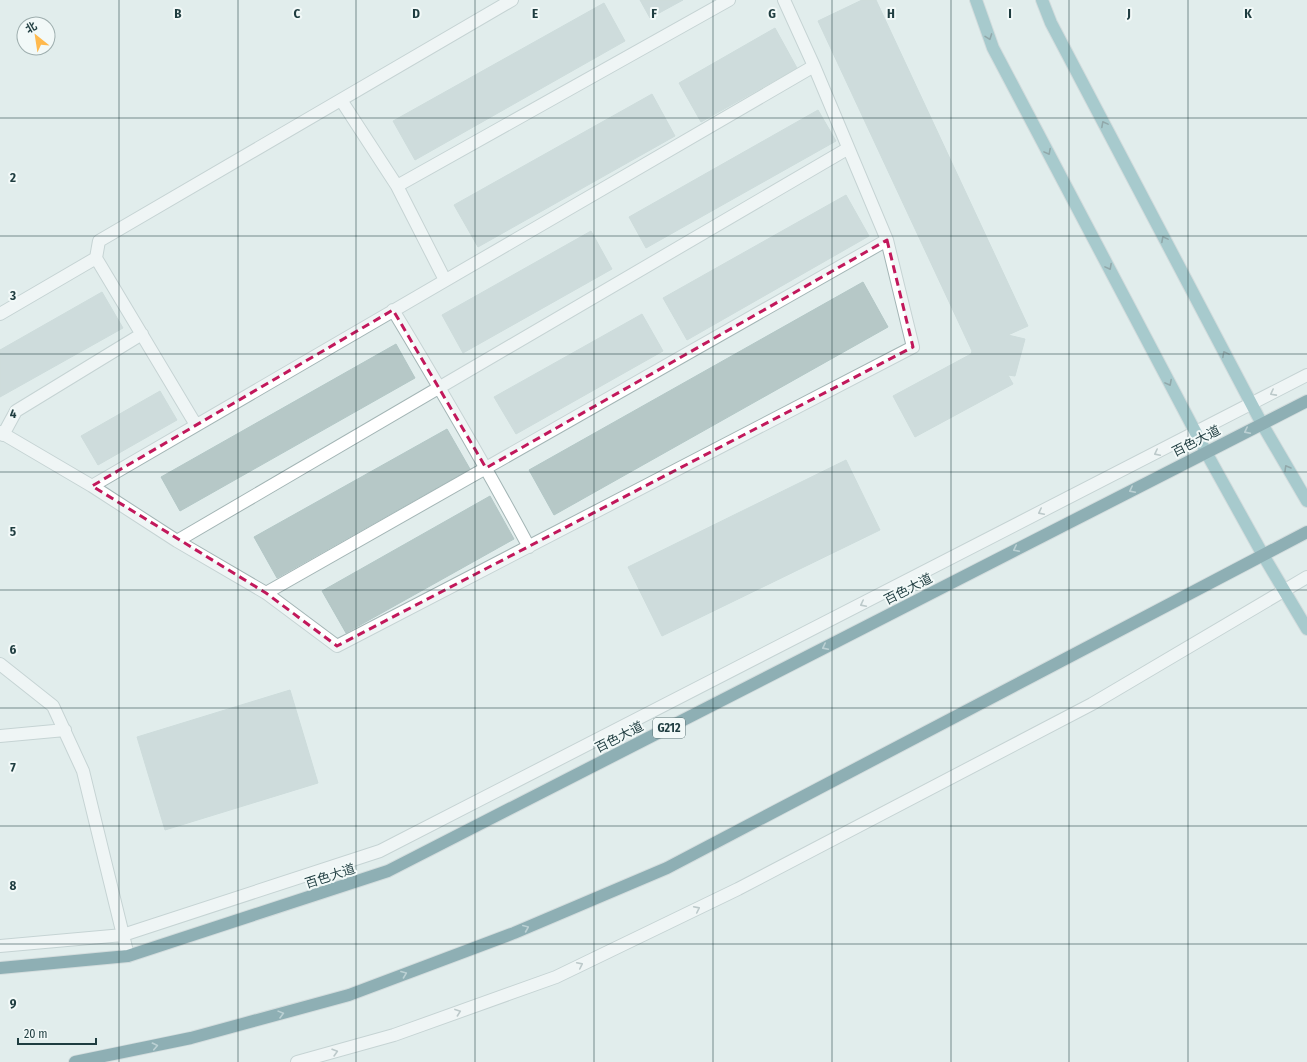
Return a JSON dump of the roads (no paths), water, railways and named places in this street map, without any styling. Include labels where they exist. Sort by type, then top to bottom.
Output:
[{"type":"highway","name":"百色大道","points":[[0,968],[128,956],[388,871],[1307,401]]},
{"type":"highway","points":[[75,1062],[191,1038],[349,995],[522,930],[667,868],[1307,532]]},
{"type":"main road","points":[[976,0],[993,48],[1206,452],[1263,555],[1307,629]]},
{"type":"main road","points":[[1042,0],[1051,23],[1262,424],[1307,501]]},
{"type":"street","points":[[196,425],[96,258],[99,241],[512,0]]},
{"type":"street","points":[[397,186],[729,0]]},
{"type":"street","points":[[142,334],[16,411],[2,434],[92,486],[177,541],[266,593],[337,646],[529,547],[913,347],[887,240],[814,66],[784,0]]},
{"type":"street","points":[[92,486],[814,66]]},
{"type":"street","points":[[341,100],[397,186],[445,280]]},
{"type":"street","points":[[177,541],[848,149]]},
{"type":"street","points":[[266,593],[887,240]]},
{"type":"street","points":[[0,314],[96,258]]},
{"type":"street","points":[[393,310],[440,387],[529,547]]},
{"type":"street","points":[[0,946],[123,935],[380,852],[1307,375]]},
{"type":"street","points":[[297,1062],[394,1035],[556,977],[738,889],[1092,704],[1307,577]]},
{"type":"street","points":[[0,664],[53,706],[83,771],[128,956]]},
{"type":"street","points":[[0,736],[65,730]]}]
